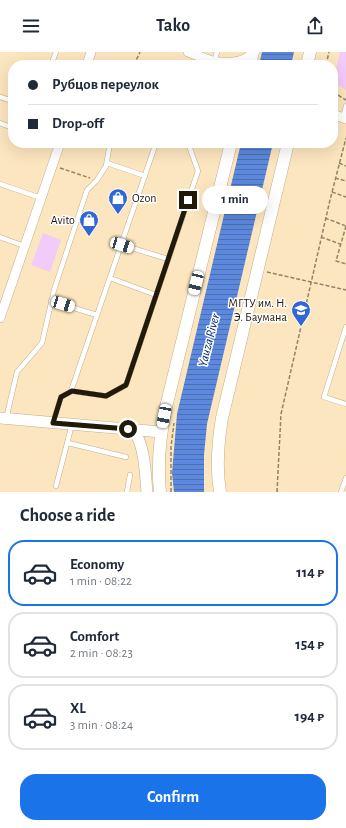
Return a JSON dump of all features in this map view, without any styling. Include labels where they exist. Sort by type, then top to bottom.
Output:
[{"type":"main road","points":[[160,492],[161,432],[166,407],[230,148]]},
{"type":"main road","points":[[220,492],[218,483],[218,443],[222,418],[287,148]]},
{"type":"street","points":[[188,52],[213,60]]},
{"type":"street","points":[[242,60],[254,58]]},
{"type":"street","points":[[1,313],[52,166],[56,148]]},
{"type":"street","points":[[3,418],[161,432]]},
{"type":"street","points":[[134,430],[139,438],[144,458],[147,492]]},
{"type":"street","points":[[146,480],[160,448]]},
{"type":"lane","points":[[339,116],[346,106]]},
{"type":"lane","points":[[3,418],[17,372],[42,343],[54,290],[87,190],[97,180],[106,166],[109,148]]},
{"type":"lane","points":[[72,391],[154,148]]},
{"type":"lane","points":[[53,423],[61,397],[72,391],[106,396],[126,385],[198,171],[190,148]]},
{"type":"lane","points":[[107,163],[145,176]]},
{"type":"lane","points":[[0,184],[41,198]]},
{"type":"lane","points":[[0,237],[24,246]]},
{"type":"lane","points":[[122,245],[168,259]]},
{"type":"lane","points":[[110,278],[156,295]]},
{"type":"lane","points":[[51,301],[98,315]]},
{"type":"lane","points":[[346,327],[324,397],[346,404]]},
{"type":"lane","points":[[56,486],[72,424]]},
{"type":"lane","points":[[68,443],[126,457]]},
{"type":"lane","points":[[127,492],[130,474]]},
{"type":"lane","points":[[341,492],[346,478]]},
{"type":"path","points":[[277,492],[281,414],[321,237],[346,138]]},
{"type":"path","points":[[339,163],[346,166]]},
{"type":"path","points":[[52,166],[97,180]]},
{"type":"path","points":[[335,178],[346,181]]},
{"type":"path","points":[[332,192],[346,197]]},
{"type":"path","points":[[326,218],[346,226],[336,261],[346,264]]},
{"type":"path","points":[[321,237],[340,244]]},
{"type":"path","points":[[267,272],[346,290]]},
{"type":"shaded area","points":[[340,52],[346,52],[346,90],[338,85],[338,61]]},
{"type":"shaded area","points":[[43,233],[61,240],[50,272],[31,265]]},
{"type":"water","points":[[262,52],[294,52],[292,60],[260,60]]},
{"type":"water","name":"Yauza River","points":[[240,148],[272,148],[207,424],[204,455],[204,492],[174,492],[172,473],[177,414]]},
{"type":"place","name":"Ozon","points":[[118,215]]},
{"type":"place","name":"Avito","points":[[89,237]]},
{"type":"place","name":"МГТУ им. Н. Э. Баумана","points":[[301,327]]},
{"type":"route","points":[[128,429],[53,423],[61,397],[72,391],[106,396],[126,385],[188,200]]}]
